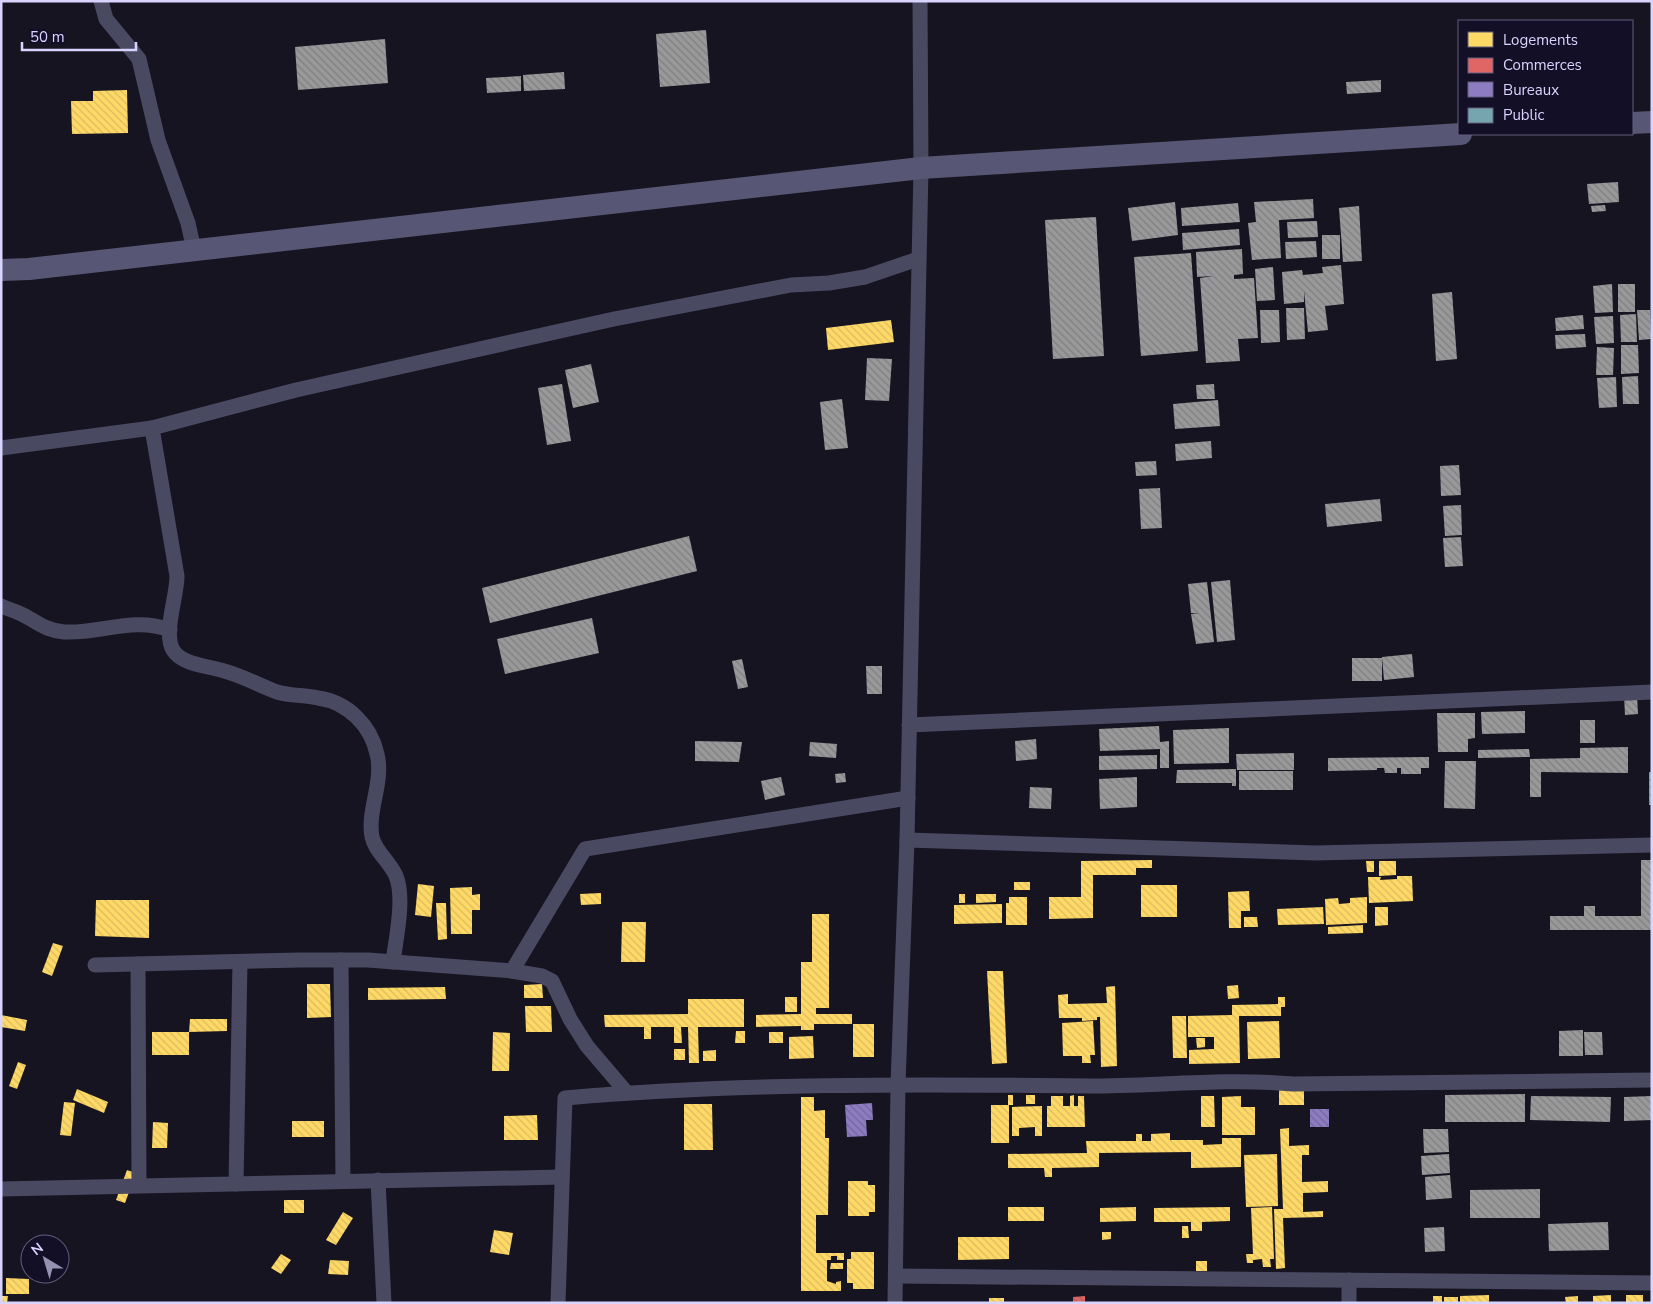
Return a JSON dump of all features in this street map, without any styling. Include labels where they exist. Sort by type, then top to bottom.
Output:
[{"type":"street","points":[[101,1],[106,19],[138,59],[158,140],[188,223],[194,250]]},
{"type":"street","points":[[895,1303],[898,1084],[907,840],[921,168],[920,1]]},
{"type":"street","points":[[1633,123],[1652,122]]},
{"type":"street","points":[[1,270],[921,168],[1458,134]]},
{"type":"street","points":[[1,448],[152,428],[296,390],[614,319],[791,285],[828,283],[865,277],[918,259]]},
{"type":"street","points":[[152,428],[177,576],[177,591],[170,630],[170,644],[174,652],[181,658],[234,673],[278,692],[319,698],[339,704],[365,725],[378,755],[378,773],[371,822],[372,838],[396,877],[398,889],[398,912],[393,962]]},
{"type":"street","points":[[1,606],[18,612],[46,629],[65,632],[141,623],[156,624],[170,630]]},
{"type":"street","points":[[909,725],[1652,692]]},
{"type":"street","points":[[512,971],[585,849],[908,798]]},
{"type":"street","points":[[907,840],[1316,853],[1652,845]]},
{"type":"street","points":[[341,960],[343,1181]]},
{"type":"street","points":[[95,965],[341,960],[512,971],[542,976],[552,981],[570,1019],[587,1046],[627,1093]]},
{"type":"street","points":[[236,1184],[240,962]]},
{"type":"street","points":[[138,964],[139,1186]]},
{"type":"street","points":[[558,1303],[565,1098],[627,1093],[898,1084],[1139,1086],[1235,1081],[1293,1084],[1652,1080]]},
{"type":"street","points":[[1,1188],[562,1177]]},
{"type":"street","points":[[378,1180],[384,1303]]},
{"type":"street","points":[[896,1276],[1652,1283]]},
{"type":"street","points":[[1350,1280],[1350,1303]]},
{"type":"building: Logements","points":[[127,90],[128,133],[72,134],[71,101],[93,101],[93,91]]},
{"type":"building: Logements","points":[[891,320],[894,342],[828,350],[826,328]]},
{"type":"building: Logements","points":[[1152,860],[1152,868],[1136,868],[1136,875],[1093,875],[1093,918],[1049,919],[1049,897],[1081,897],[1081,861]]},
{"type":"building: Logements","points":[[1366,861],[1374,861],[1374,872],[1367,872]]},
{"type":"building: Logements","points":[[1379,861],[1396,861],[1396,875],[1379,876]]},
{"type":"building: Logements","points":[[1397,876],[1412,876],[1413,901],[1369,903],[1368,877],[1381,877],[1380,880],[1397,879]]},
{"type":"building: Logements","points":[[1014,882],[1030,882],[1030,890],[1014,890]]},
{"type":"building: Logements","points":[[418,884],[434,886],[431,917],[415,915]]},
{"type":"building: Logements","points":[[1141,885],[1177,885],[1177,917],[1141,917]]},
{"type":"building: Logements","points":[[472,887],[472,895],[480,894],[480,910],[472,910],[472,934],[451,934],[450,888]]},
{"type":"building: Logements","points":[[1249,891],[1250,911],[1241,911],[1241,928],[1229,928],[1228,892]]},
{"type":"building: Logements","points":[[601,893],[601,904],[581,905],[580,894]]},
{"type":"building: Logements","points":[[959,894],[965,894],[965,903],[959,903]]},
{"type":"building: Logements","points":[[976,894],[996,894],[996,902],[976,903]]},
{"type":"building: Logements","points":[[1009,897],[1027,897],[1027,925],[1006,925],[1006,903],[1009,903]]},
{"type":"building: Logements","points":[[1367,897],[1367,923],[1326,925],[1325,899],[1338,898],[1339,904],[1350,903],[1350,898]]},
{"type":"building: Logements","points":[[96,900],[149,900],[149,938],[95,936]]},
{"type":"building: Logements","points":[[436,903],[446,903],[447,939],[438,940]]},
{"type":"building: Logements","points":[[1002,904],[1002,923],[954,924],[954,905]]},
{"type":"building: Logements","points":[[1323,907],[1324,924],[1278,925],[1277,909]]},
{"type":"building: Logements","points":[[1375,907],[1388,907],[1388,925],[1375,926]]},
{"type":"building: Logements","points":[[812,914],[829,914],[829,1008],[816,1008],[816,1014],[852,1014],[852,1024],[814,1024],[814,1030],[801,1030],[801,1026],[756,1027],[756,1015],[801,1014],[801,962],[812,962]]},
{"type":"building: Logements","points":[[1244,917],[1257,917],[1258,927],[1244,927]]},
{"type":"building: Logements","points":[[622,922],[646,922],[645,962],[621,962]]},
{"type":"building: Logements","points":[[1363,925],[1363,933],[1328,934],[1328,927]]},
{"type":"building: Logements","points":[[53,943],[63,946],[52,976],[42,972]]},
{"type":"building: Logements","points":[[987,971],[1003,971],[1007,1063],[992,1064]]},
{"type":"building: Logements","points":[[307,984],[330,984],[331,1017],[307,1018]]},
{"type":"building: Logements","points":[[542,984],[543,998],[524,998],[524,985]]},
{"type":"building: Logements","points":[[1238,985],[1239,998],[1228,999],[1227,986]]},
{"type":"building: Logements","points":[[1115,986],[1117,1066],[1101,1067],[1100,1017],[1097,1017],[1097,1020],[1082,1021],[1082,1018],[1059,1018],[1058,995],[1068,994],[1068,1004],[1107,1003],[1106,987]]},
{"type":"building: Logements","points":[[445,987],[446,999],[368,1000],[368,988]]},
{"type":"building: Logements","points":[[785,997],[797,997],[797,1012],[785,1012]]},
{"type":"building: Logements","points":[[1278,997],[1285,997],[1285,1007],[1281,1007],[1281,1016],[1239,1016],[1240,1063],[1189,1064],[1189,1050],[1214,1049],[1214,1037],[1188,1037],[1188,1016],[1232,1015],[1232,1005],[1278,1004]]},
{"type":"building: Logements","points":[[688,999],[744,999],[744,1027],[698,1027],[699,1063],[689,1063],[688,1027],[681,1027],[682,1043],[674,1043],[674,1027],[651,1027],[651,1039],[644,1039],[644,1027],[605,1027],[604,1015],[688,1014]]},
{"type":"building: Logements","points":[[525,1006],[551,1006],[552,1032],[526,1032]]},
{"type":"building: Logements","points":[[1,1015],[27,1020],[25,1031],[1,1027]]},
{"type":"building: Logements","points":[[1172,1016],[1186,1016],[1187,1058],[1173,1058]]},
{"type":"building: Logements","points":[[190,1019],[227,1019],[227,1031],[189,1032]]},
{"type":"building: Logements","points":[[1093,1021],[1095,1055],[1090,1055],[1091,1063],[1082,1063],[1082,1056],[1063,1056],[1062,1023]]},
{"type":"building: Logements","points":[[1279,1021],[1280,1058],[1248,1059],[1247,1022]]},
{"type":"building: Logements","points":[[853,1024],[874,1024],[874,1057],[853,1057]]},
{"type":"building: Logements","points":[[736,1031],[745,1031],[745,1043],[735,1043]]},
{"type":"building: Logements","points":[[152,1032],[189,1032],[189,1055],[152,1055]]},
{"type":"building: Logements","points":[[493,1032],[510,1033],[509,1071],[492,1071]]},
{"type":"building: Logements","points":[[769,1032],[783,1032],[783,1043],[769,1043]]},
{"type":"building: Logements","points":[[813,1036],[814,1058],[789,1059],[789,1037]]},
{"type":"building: Logements","points":[[1196,1038],[1205,1038],[1205,1047],[1197,1048]]},
{"type":"building: Logements","points":[[674,1049],[685,1049],[685,1060],[674,1060]]},
{"type":"building: Logements","points":[[716,1050],[716,1061],[703,1061],[703,1051]]},
{"type":"building: Logements","points":[[18,1062],[26,1065],[17,1089],[9,1086]]},
{"type":"building: Logements","points":[[1304,1088],[1304,1105],[1279,1105],[1279,1089]]},
{"type":"building: Logements","points":[[77,1089],[108,1102],[104,1113],[73,1100]]},
{"type":"building: Logements","points":[[1008,1095],[1013,1095],[1013,1105],[1008,1105]]},
{"type":"building: Logements","points":[[1026,1095],[1035,1095],[1035,1104],[1026,1104]]},
{"type":"building: Logements","points":[[1074,1095],[1074,1106],[1078,1106],[1078,1096],[1084,1096],[1085,1127],[1047,1127],[1047,1106],[1051,1106],[1051,1096],[1063,1096],[1063,1106],[1070,1106],[1070,1096]]},
{"type":"building: Logements","points":[[1201,1096],[1214,1096],[1215,1127],[1201,1127]]},
{"type":"building: Logements","points":[[1241,1096],[1241,1107],[1255,1107],[1255,1135],[1222,1135],[1222,1097]]},
{"type":"building: Logements","points":[[801,1097],[814,1097],[814,1111],[825,1110],[825,1138],[829,1138],[828,1215],[816,1215],[816,1253],[844,1253],[844,1260],[837,1260],[837,1256],[831,1256],[831,1260],[827,1260],[827,1281],[836,1284],[836,1282],[841,1281],[841,1291],[801,1291]]},
{"type":"building: Logements","points":[[64,1102],[75,1103],[71,1136],[60,1135]]},
{"type":"building: Logements","points":[[684,1104],[712,1104],[713,1150],[684,1150]]},
{"type":"building: Logements","points":[[991,1105],[1009,1105],[1009,1143],[991,1143]]},
{"type":"building: Logements","points":[[1042,1106],[1042,1136],[1035,1136],[1035,1127],[1019,1128],[1019,1136],[1012,1136],[1012,1107]]},
{"type":"building: Logements","points":[[537,1115],[538,1140],[504,1140],[504,1116]]},
{"type":"building: Logements","points":[[292,1121],[324,1121],[324,1137],[292,1137]]},
{"type":"building: Logements","points":[[153,1122],[168,1123],[167,1148],[152,1148]]},
{"type":"building: Logements","points":[[1289,1128],[1289,1146],[1309,1145],[1309,1155],[1302,1155],[1302,1182],[1328,1181],[1328,1192],[1303,1193],[1303,1212],[1323,1211],[1323,1217],[1283,1218],[1285,1268],[1276,1269],[1274,1209],[1283,1209],[1280,1129]]},
{"type":"building: Logements","points":[[1170,1133],[1170,1140],[1203,1140],[1203,1145],[1222,1144],[1222,1138],[1241,1138],[1241,1167],[1191,1168],[1191,1152],[1099,1153],[1099,1167],[1052,1168],[1052,1177],[1045,1177],[1044,1168],[1008,1168],[1008,1154],[1087,1153],[1086,1141],[1136,1141],[1136,1134],[1142,1134],[1142,1141],[1151,1141],[1151,1134]]},
{"type":"building: Logements","points":[[1277,1154],[1278,1206],[1246,1207],[1244,1155]]},
{"type":"building: Logements","points":[[127,1170],[136,1173],[125,1203],[116,1200]]},
{"type":"building: Logements","points":[[848,1181],[868,1181],[868,1185],[875,1185],[875,1212],[869,1212],[869,1216],[848,1216]]},
{"type":"building: Logements","points":[[284,1200],[304,1200],[304,1213],[284,1213]]},
{"type":"building: Logements","points":[[1008,1207],[1044,1207],[1044,1221],[1008,1221]]},
{"type":"building: Logements","points":[[1136,1207],[1136,1221],[1100,1222],[1100,1208]]},
{"type":"building: Logements","points":[[1230,1207],[1230,1221],[1202,1222],[1202,1231],[1191,1231],[1191,1222],[1154,1222],[1154,1208]]},
{"type":"building: Logements","points":[[1272,1207],[1274,1259],[1270,1259],[1271,1267],[1263,1267],[1262,1259],[1253,1260],[1253,1263],[1247,1263],[1246,1254],[1253,1254],[1251,1208]]},
{"type":"building: Logements","points":[[343,1212],[353,1218],[336,1245],[326,1240]]},
{"type":"building: Logements","points":[[1182,1226],[1188,1226],[1189,1238],[1182,1238]]},
{"type":"building: Logements","points":[[494,1230],[513,1233],[509,1255],[490,1252]]},
{"type":"building: Logements","points":[[1102,1232],[1111,1232],[1111,1239],[1102,1240]]},
{"type":"building: Logements","points":[[958,1237],[1009,1237],[1009,1259],[958,1260]]},
{"type":"building: Logements","points":[[851,1252],[874,1252],[874,1289],[853,1289],[853,1283],[847,1283],[847,1259],[851,1259]]},
{"type":"building: Logements","points":[[281,1254],[291,1260],[281,1274],[271,1268]]},
{"type":"building: Logements","points":[[330,1260],[349,1261],[348,1275],[328,1274]]},
{"type":"building: Logements","points":[[1196,1261],[1207,1261],[1207,1271],[1196,1271]]},
{"type":"building: Logements","points":[[831,1263],[843,1263],[843,1269],[830,1269]]},
{"type":"building: Logements","points":[[6,1278],[20,1279],[20,1284],[29,1284],[29,1294],[6,1294]]},
{"type":"building: Logements","points":[[1489,1295],[1489,1303],[1460,1303],[1460,1296]]},
{"type":"building: Logements","points":[[1611,1295],[1611,1303],[1593,1303],[1593,1296]]},
{"type":"building: Logements","points":[[1626,1295],[1643,1295],[1643,1303],[1626,1303]]},
{"type":"building: Logements","points":[[1,1296],[8,1296],[7,1303],[1,1303]]},
{"type":"building: Logements","points":[[1433,1296],[1442,1296],[1442,1302],[1433,1302]]},
{"type":"building: Logements","points":[[1578,1296],[1578,1303],[1566,1303],[1565,1297]]},
{"type":"building: Logements","points":[[1444,1297],[1458,1297],[1458,1302],[1444,1302]]},
{"type":"building: Logements","points":[[989,1298],[1004,1298],[1004,1303],[989,1303]]},
{"type":"building: Commerces","points":[[1085,1296],[1085,1303],[1073,1303],[1073,1297]]},
{"type":"building: Bureaux","points":[[872,1103],[873,1120],[866,1120],[867,1136],[847,1137],[845,1105]]},
{"type":"building: Bureaux","points":[[1310,1109],[1329,1109],[1329,1127],[1310,1127]]},
{"type":"building: Public","points":[[1649,772],[1652,772],[1652,805],[1649,805]]},
{"type":"building: Industrie","points":[[706,30],[710,83],[660,87],[656,34]]},
{"type":"building: Industrie","points":[[385,39],[388,83],[298,90],[295,47]]},
{"type":"building: Industrie","points":[[564,72],[565,89],[524,91],[523,75]]},
{"type":"building: Industrie","points":[[521,76],[521,91],[487,93],[486,78]]},
{"type":"building: Industrie","points":[[1381,80],[1381,92],[1347,94],[1346,82]]},
{"type":"building: Industrie","points":[[1618,182],[1619,202],[1589,204],[1587,184]]},
{"type":"building: Industrie","points":[[1313,199],[1314,218],[1279,220],[1281,258],[1252,260],[1248,223],[1256,222],[1254,202]]},
{"type":"building: Industrie","points":[[1175,202],[1178,235],[1132,241],[1128,208]]},
{"type":"building: Industrie","points":[[1238,203],[1240,222],[1182,226],[1181,208]]},
{"type":"building: Industrie","points":[[1605,205],[1606,211],[1592,212],[1591,206]]},
{"type":"building: Industrie","points":[[1359,206],[1362,261],[1343,262],[1339,208]]},
{"type":"building: Industrie","points":[[1096,217],[1104,356],[1053,359],[1045,220]]},
{"type":"building: Industrie","points":[[1317,221],[1318,237],[1288,238],[1287,222]]},
{"type":"building: Industrie","points":[[1239,229],[1240,245],[1183,250],[1182,233]]},
{"type":"building: Industrie","points":[[1322,235],[1340,235],[1340,259],[1322,259]]},
{"type":"building: Industrie","points":[[1316,241],[1317,257],[1286,259],[1285,242]]},
{"type":"building: Industrie","points":[[1242,249],[1243,274],[1234,275],[1234,279],[1254,278],[1258,338],[1238,339],[1240,361],[1206,363],[1200,278],[1213,276],[1197,277],[1196,252]]},
{"type":"building: Industrie","points":[[1191,253],[1198,351],[1141,356],[1134,257]]},
{"type":"building: Industrie","points":[[1341,265],[1344,304],[1325,306],[1328,330],[1308,332],[1304,291],[1304,302],[1284,304],[1282,272],[1302,270],[1303,275],[1323,273],[1322,267]]},
{"type":"building: Industrie","points":[[1273,267],[1275,300],[1257,301],[1255,269]]},
{"type":"building: Industrie","points":[[1612,284],[1613,312],[1595,313],[1593,286]]},
{"type":"building: Industrie","points":[[1618,284],[1635,284],[1635,312],[1618,312]]},
{"type":"building: Industrie","points":[[1452,292],[1457,359],[1436,361],[1432,294]]},
{"type":"building: Industrie","points":[[1286,308],[1304,308],[1305,339],[1287,340]]},
{"type":"building: Industrie","points":[[1260,310],[1279,310],[1280,342],[1261,343]]},
{"type":"building: Industrie","points":[[1637,310],[1650,310],[1651,339],[1639,340]]},
{"type":"building: Industrie","points":[[1636,314],[1637,342],[1621,342],[1620,315]]},
{"type":"building: Industrie","points":[[1583,315],[1584,329],[1556,331],[1555,318]]},
{"type":"building: Industrie","points":[[1613,316],[1614,343],[1596,344],[1594,317]]},
{"type":"building: Industrie","points":[[1585,334],[1586,347],[1556,349],[1555,335]]},
{"type":"building: Industrie","points":[[1621,345],[1638,345],[1639,373],[1621,374]]},
{"type":"building: Industrie","points":[[1597,347],[1614,348],[1613,375],[1596,375]]},
{"type":"building: Industrie","points":[[867,358],[892,359],[889,401],[865,400]]},
{"type":"building: Industrie","points":[[591,364],[599,402],[573,408],[565,370]]},
{"type":"building: Industrie","points":[[1638,376],[1639,404],[1623,404],[1622,377]]},
{"type":"building: Industrie","points":[[1616,377],[1617,407],[1599,408],[1597,378]]},
{"type":"building: Industrie","points":[[562,384],[571,441],[547,445],[538,388]]},
{"type":"building: Industrie","points":[[1214,384],[1215,399],[1197,399],[1196,385]]},
{"type":"building: Industrie","points":[[842,399],[848,448],[825,450],[820,402]]},
{"type":"building: Industrie","points":[[1218,400],[1220,426],[1175,429],[1173,404]]},
{"type":"building: Industrie","points":[[1211,441],[1212,458],[1176,461],[1175,444]]},
{"type":"building: Industrie","points":[[1156,461],[1157,475],[1136,476],[1135,462]]},
{"type":"building: Industrie","points":[[1459,465],[1461,495],[1441,496],[1440,466]]},
{"type":"building: Industrie","points":[[1160,488],[1162,528],[1141,529],[1139,489]]},
{"type":"building: Industrie","points":[[1380,499],[1382,521],[1327,527],[1325,504]]},
{"type":"building: Industrie","points":[[1461,505],[1462,535],[1445,536],[1443,506]]},
{"type":"building: Industrie","points":[[689,536],[697,571],[490,623],[482,588]]},
{"type":"building: Industrie","points":[[1461,537],[1463,566],[1445,567],[1443,538]]},
{"type":"building: Industrie","points":[[1230,580],[1235,640],[1217,642],[1211,582]]},
{"type":"building: Industrie","points":[[1207,582],[1214,642],[1196,644],[1191,614],[1199,613],[1191,613],[1188,584]]},
{"type":"building: Industrie","points":[[592,618],[599,653],[505,674],[497,639]]},
{"type":"building: Industrie","points":[[1412,654],[1414,677],[1384,680],[1382,657]]},
{"type":"building: Industrie","points":[[1352,658],[1382,658],[1382,681],[1352,681]]},
{"type":"building: Industrie","points":[[742,659],[748,687],[738,689],[732,661]]},
{"type":"building: Industrie","points":[[866,666],[882,666],[882,694],[867,694]]},
{"type":"building: Industrie","points":[[1637,695],[1638,714],[1625,715],[1624,696]]},
{"type":"building: Industrie","points":[[1525,711],[1525,733],[1482,734],[1481,712]]},
{"type":"building: Industrie","points":[[1437,713],[1475,713],[1475,738],[1468,739],[1468,752],[1438,752]]},
{"type":"building: Industrie","points":[[1580,720],[1595,720],[1595,743],[1580,743]]},
{"type":"building: Industrie","points":[[1159,726],[1160,742],[1169,741],[1169,768],[1160,768],[1160,749],[1100,751],[1099,729]]},
{"type":"building: Industrie","points":[[1229,728],[1229,763],[1174,764],[1173,730]]},
{"type":"building: Industrie","points":[[1036,739],[1037,759],[1016,761],[1015,741]]},
{"type":"building: Industrie","points":[[695,741],[742,742],[739,762],[695,761]]},
{"type":"building: Industrie","points":[[810,742],[837,744],[836,758],[809,756]]},
{"type":"building: Industrie","points":[[1628,747],[1628,773],[1541,772],[1541,797],[1530,797],[1530,759],[1580,758],[1580,748]]},
{"type":"building: Industrie","points":[[1529,749],[1530,757],[1478,758],[1478,750]]},
{"type":"building: Industrie","points":[[1294,753],[1294,770],[1237,770],[1236,754]]},
{"type":"building: Industrie","points":[[1157,755],[1157,769],[1099,770],[1099,756]]},
{"type":"building: Industrie","points":[[1429,757],[1429,768],[1421,768],[1421,774],[1401,774],[1401,768],[1397,768],[1397,773],[1385,773],[1384,768],[1377,768],[1377,770],[1328,771],[1328,758]]},
{"type":"building: Industrie","points":[[1445,761],[1476,761],[1475,809],[1444,808]]},
{"type":"building: Industrie","points":[[1236,769],[1236,786],[1232,786],[1232,783],[1176,783],[1177,770]]},
{"type":"building: Industrie","points":[[1239,771],[1293,771],[1293,790],[1239,790]]},
{"type":"building: Industrie","points":[[845,773],[846,782],[836,783],[835,774]]},
{"type":"building: Industrie","points":[[781,777],[785,795],[765,800],[761,781]]},
{"type":"building: Industrie","points":[[1137,777],[1137,807],[1100,809],[1099,779]]},
{"type":"building: Industrie","points":[[1030,787],[1052,788],[1051,809],[1029,808]]},
{"type":"building: Industrie","points":[[1641,860],[1652,860],[1652,930],[1550,930],[1550,916],[1584,916],[1584,906],[1595,906],[1595,916],[1641,916]]},
{"type":"building: Industrie","points":[[1583,1030],[1583,1056],[1559,1056],[1559,1031]]},
{"type":"building: Industrie","points":[[1584,1032],[1602,1032],[1603,1055],[1585,1055]]},
{"type":"building: Industrie","points":[[1525,1094],[1525,1122],[1445,1122],[1445,1095]]},
{"type":"building: Industrie","points":[[1531,1096],[1611,1097],[1610,1122],[1530,1120]]},
{"type":"building: Industrie","points":[[1652,1096],[1652,1120],[1624,1121],[1624,1097]]},
{"type":"building: Industrie","points":[[1423,1129],[1448,1129],[1449,1152],[1424,1153]]},
{"type":"building: Industrie","points":[[1449,1154],[1450,1173],[1422,1175],[1421,1156]]},
{"type":"building: Industrie","points":[[1450,1175],[1452,1198],[1426,1200],[1425,1177]]},
{"type":"building: Industrie","points":[[1540,1189],[1540,1218],[1470,1218],[1470,1190]]},
{"type":"building: Industrie","points":[[1608,1222],[1609,1250],[1549,1251],[1548,1224]]},
{"type":"building: Industrie","points":[[1444,1227],[1445,1251],[1425,1252],[1424,1228]]}]
